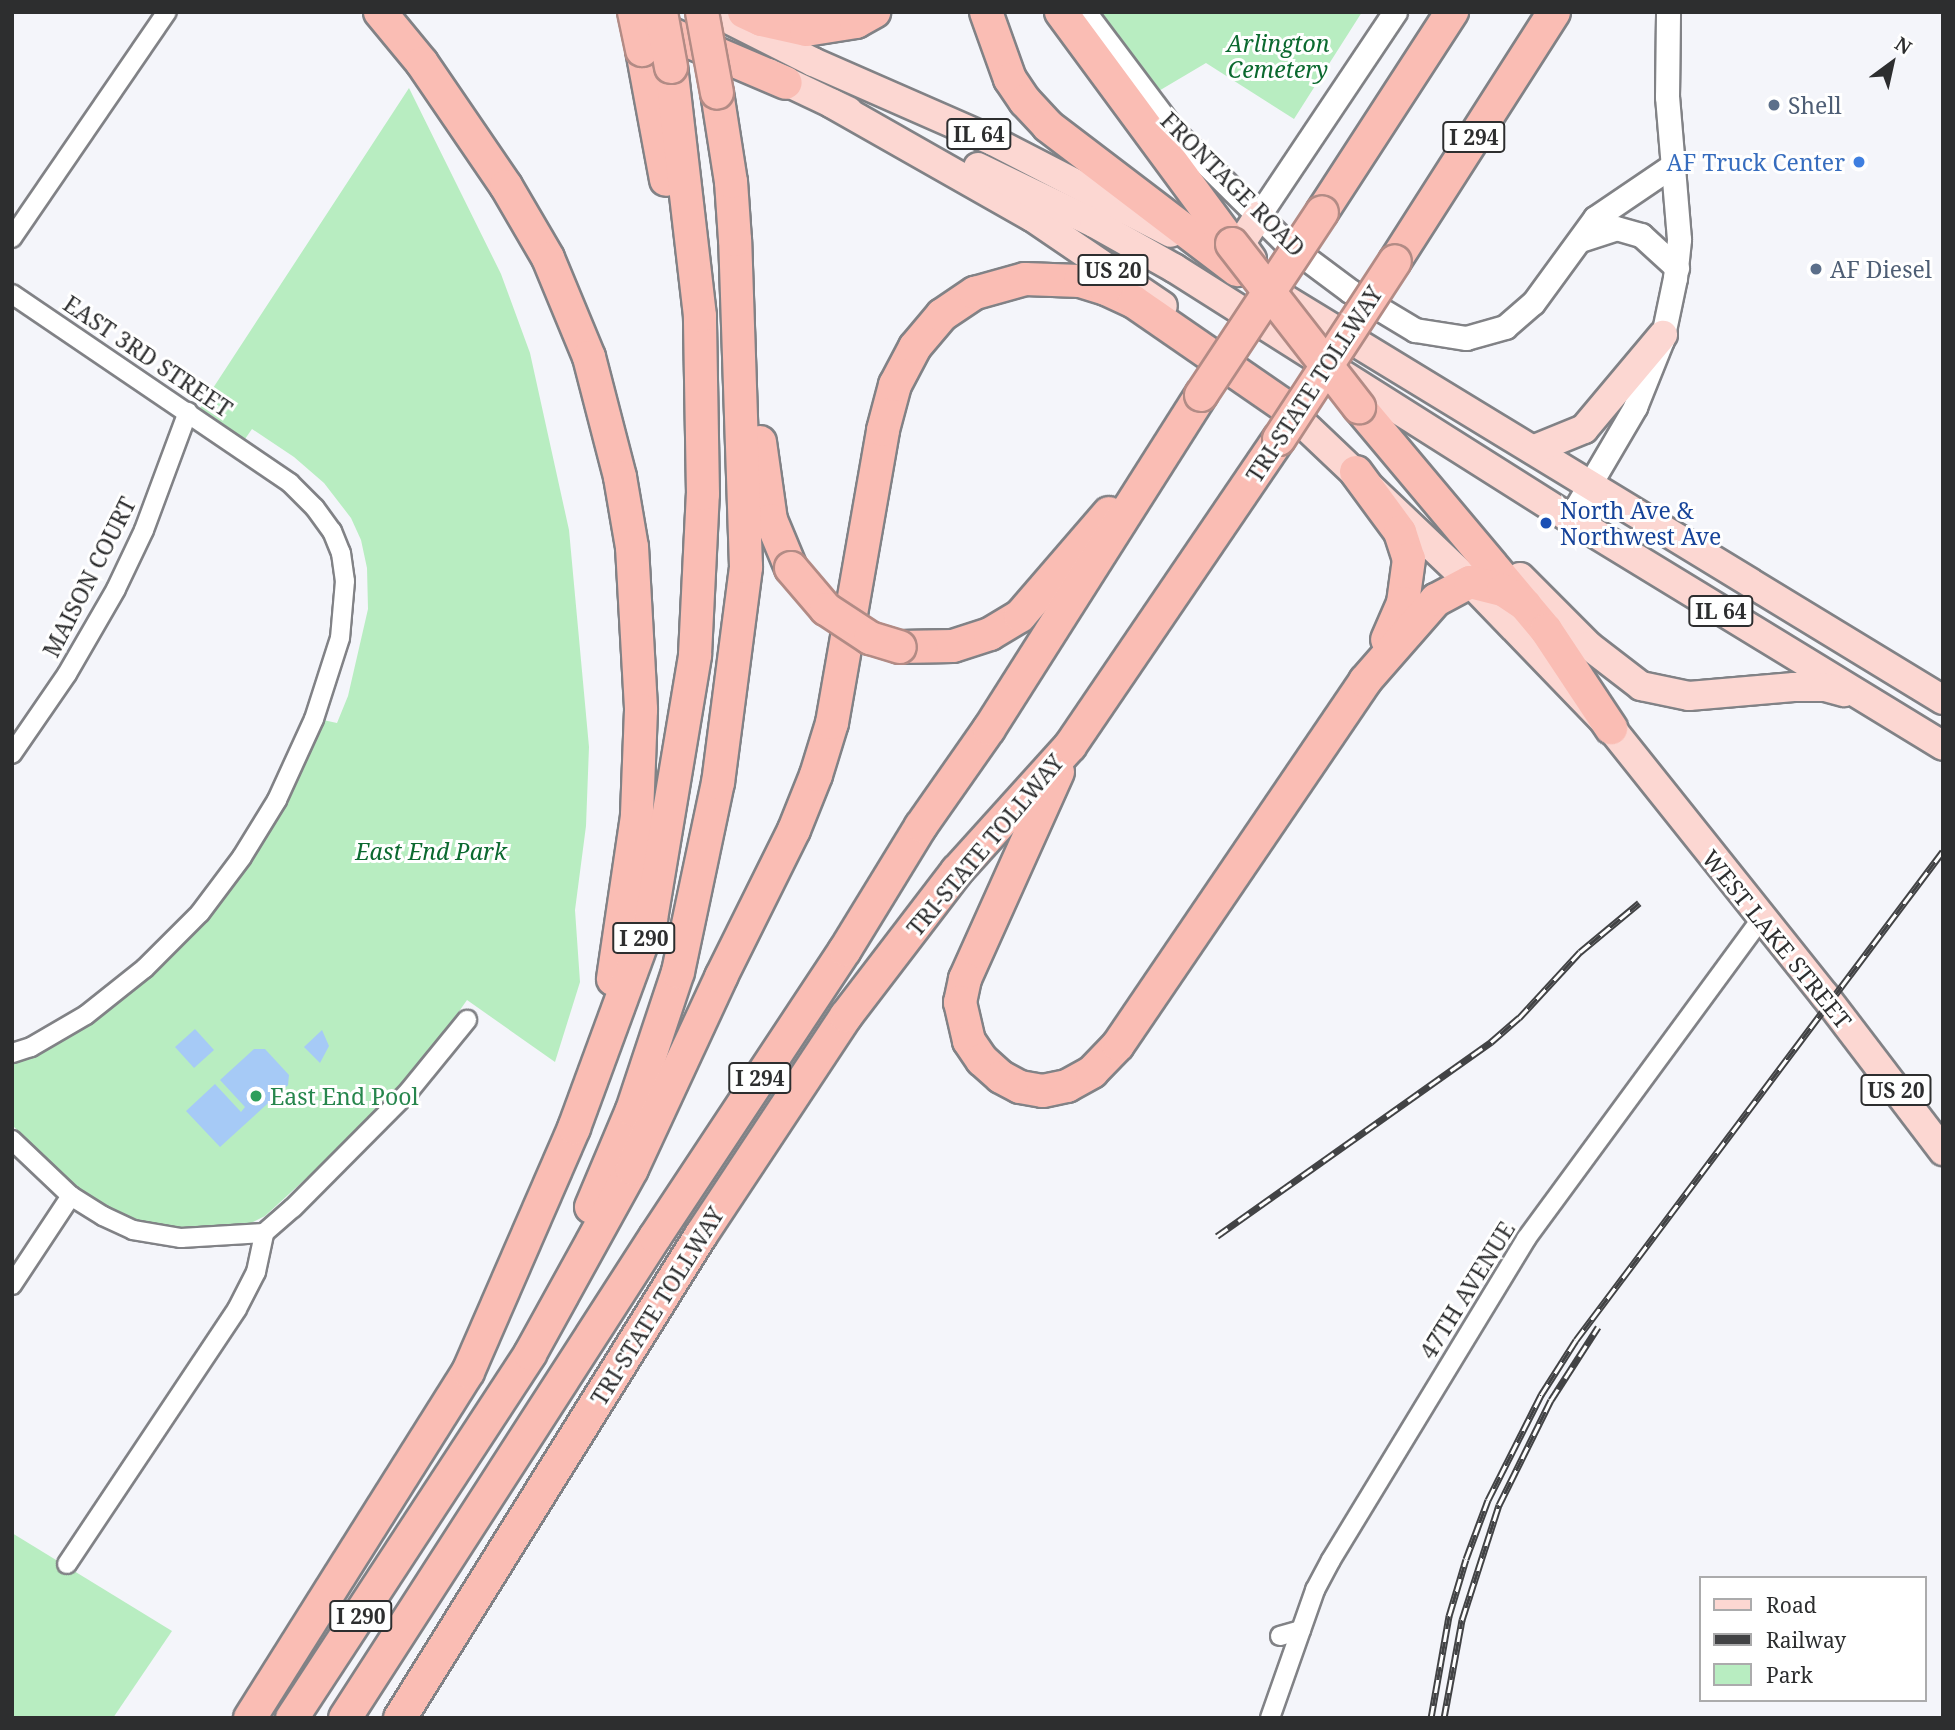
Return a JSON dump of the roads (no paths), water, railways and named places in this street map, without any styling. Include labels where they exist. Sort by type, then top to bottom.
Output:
[{"type":"highway","points":[[380,12],[422,63],[506,186],[548,258],[589,357],[620,477],[632,547],[641,710],[637,816],[621,933],[598,1064]]},
{"type":"highway","name":"US 20","points":[[620,12],[786,83]]},
{"type":"highway","points":[[634,12],[668,190],[703,495]]},
{"type":"highway","name":"I 290","points":[[250,1718],[468,1372],[575,1128],[651,919],[695,654],[703,495],[700,316],[671,67],[661,12]]},
{"type":"highway","name":"I 290","points":[[292,1718],[530,1354],[632,1110],[678,972],[718,783],[746,567],[735,240],[730,182],[702,12]]},
{"type":"highway","points":[[744,12],[761,20],[806,30],[856,22],[874,12]]},
{"type":"highway","points":[[986,12],[1010,79],[1025,102],[1048,126],[1240,258]]},
{"type":"highway","name":"US 20","points":[[1061,12],[1240,258],[1546,631],[1611,728]]},
{"type":"highway","name":"TRI-STATE TOLLWAY","points":[[348,1714],[1201,395],[1452,12]]},
{"type":"highway","name":"TRI-STATE TOLLWAY","points":[[400,1718],[701,1235],[846,1016],[957,870],[1070,746],[1279,439],[1554,12]]},
{"type":"highway","points":[[735,240],[771,520],[791,568],[826,609],[870,638],[900,647],[953,646],[990,634],[1020,616],[1169,447]]},
{"type":"highway","points":[[530,1354],[632,1169],[721,977],[794,830],[816,775],[832,723],[883,430],[895,385],[915,347],[942,315],[975,293],[1001,283],[1025,279],[1080,281],[1106,289],[1133,302],[1289,409]]},
{"type":"highway","points":[[1356,472],[1399,532],[1409,559],[1403,603],[1365,681]]},
{"type":"highway","points":[[1070,746],[965,979],[960,1002],[969,1041],[982,1060],[1001,1077],[1020,1087],[1043,1091],[1067,1086],[1092,1072],[1118,1045],[1365,681],[1393,645],[1436,600],[1470,582],[1503,590],[1525,605]]},
{"type":"main road","points":[[654,12],[786,83]]},
{"type":"main road","name":"IL 64","points":[[714,12],[813,62],[1240,258],[1535,449],[1943,700]]},
{"type":"main road","name":"US 20","points":[[786,83],[831,103],[952,169],[1111,268],[1225,355],[1289,409],[1470,582],[1611,728]]},
{"type":"main road","name":"IL 64","points":[[831,103],[1047,199],[1219,295],[1570,519],[1943,746]]},
{"type":"main road","points":[[1240,258],[1241,243],[1259,215]]},
{"type":"main road","points":[[1535,449],[1584,429],[1663,335]]},
{"type":"main road","points":[[1361,403],[1456,511],[1553,612],[1588,646],[1641,686],[1689,696],[1804,687],[1825,687],[1862,696]]},
{"type":"main road","name":"WEST LAKE STREET","points":[[1611,728],[1825,996],[1943,1152]]},
{"type":"street","points":[[12,239],[167,12]]},
{"type":"street","name":"FRONTAGE ROAD","points":[[1084,12],[1175,133],[1287,244],[1350,291],[1415,330],[1466,338],[1505,327],[1533,303],[1595,218],[1673,165]]},
{"type":"street","points":[[1259,215],[1395,12]]},
{"type":"street","points":[[1570,519],[1635,407],[1663,335],[1677,268],[1679,221],[1667,97],[1668,12]]},
{"type":"street","points":[[1580,240],[1616,228],[1641,235],[1677,268]]},
{"type":"street","name":"EAST 3RD STREET","points":[[12,294],[290,483],[315,508],[332,531],[341,553],[345,609],[340,638],[314,719],[261,829],[200,913],[145,968],[94,1009],[62,1030],[12,1054]]},
{"type":"street","name":"MAISON COURT","points":[[12,754],[67,674],[116,589],[144,530],[188,412]]},
{"type":"street","name":"47TH AVENUE","points":[[1270,1718],[1315,1590],[1331,1560],[1526,1239],[1761,919]]},
{"type":"street","points":[[12,1140],[71,1195],[116,1223],[147,1235],[181,1238],[264,1233],[293,1209],[328,1170],[409,1091],[467,1020]]},
{"type":"street","points":[[12,1285],[71,1195]]},
{"type":"street","points":[[67,1564],[237,1309],[256,1272],[264,1233]]},
{"type":"street","points":[[1280,1636],[1301,1630]]},
{"type":"water","points":[[195,1029],[214,1050],[194,1068],[175,1047]]},
{"type":"water","points":[[322,1030],[329,1046],[320,1063],[304,1047]]},
{"type":"water","name":"East End Pool","points":[[254,1049],[265,1049],[289,1075],[288,1085],[220,1147],[186,1111],[215,1084],[241,1112],[245,1107],[220,1080]]},
{"type":"railway","points":[[1431,1718],[1449,1616],[1466,1559],[1488,1500],[1541,1395],[1576,1340],[1943,851]]},
{"type":"railway","points":[[1217,1236],[1491,1042],[1519,1018],[1580,952],[1639,903]]},
{"type":"railway","points":[[1444,1718],[1462,1620],[1499,1505],[1551,1400],[1598,1327]]},
{"type":"place","name":"Shell","points":[[1774,105]]},
{"type":"place","name":"AF Truck Center","points":[[1859,162]]},
{"type":"place","name":"AF Diesel","points":[[1816,269]]},
{"type":"place","name":"North Ave & Northwest Ave","points":[[1546,523]]},
{"type":"place","name":"East End Pool","points":[[256,1096]]},
{"type":"park label","name":"Arlington Cemetery","points":[[1278,56]]},
{"type":"park label","name":"East End Park","points":[[431,851]]}]
